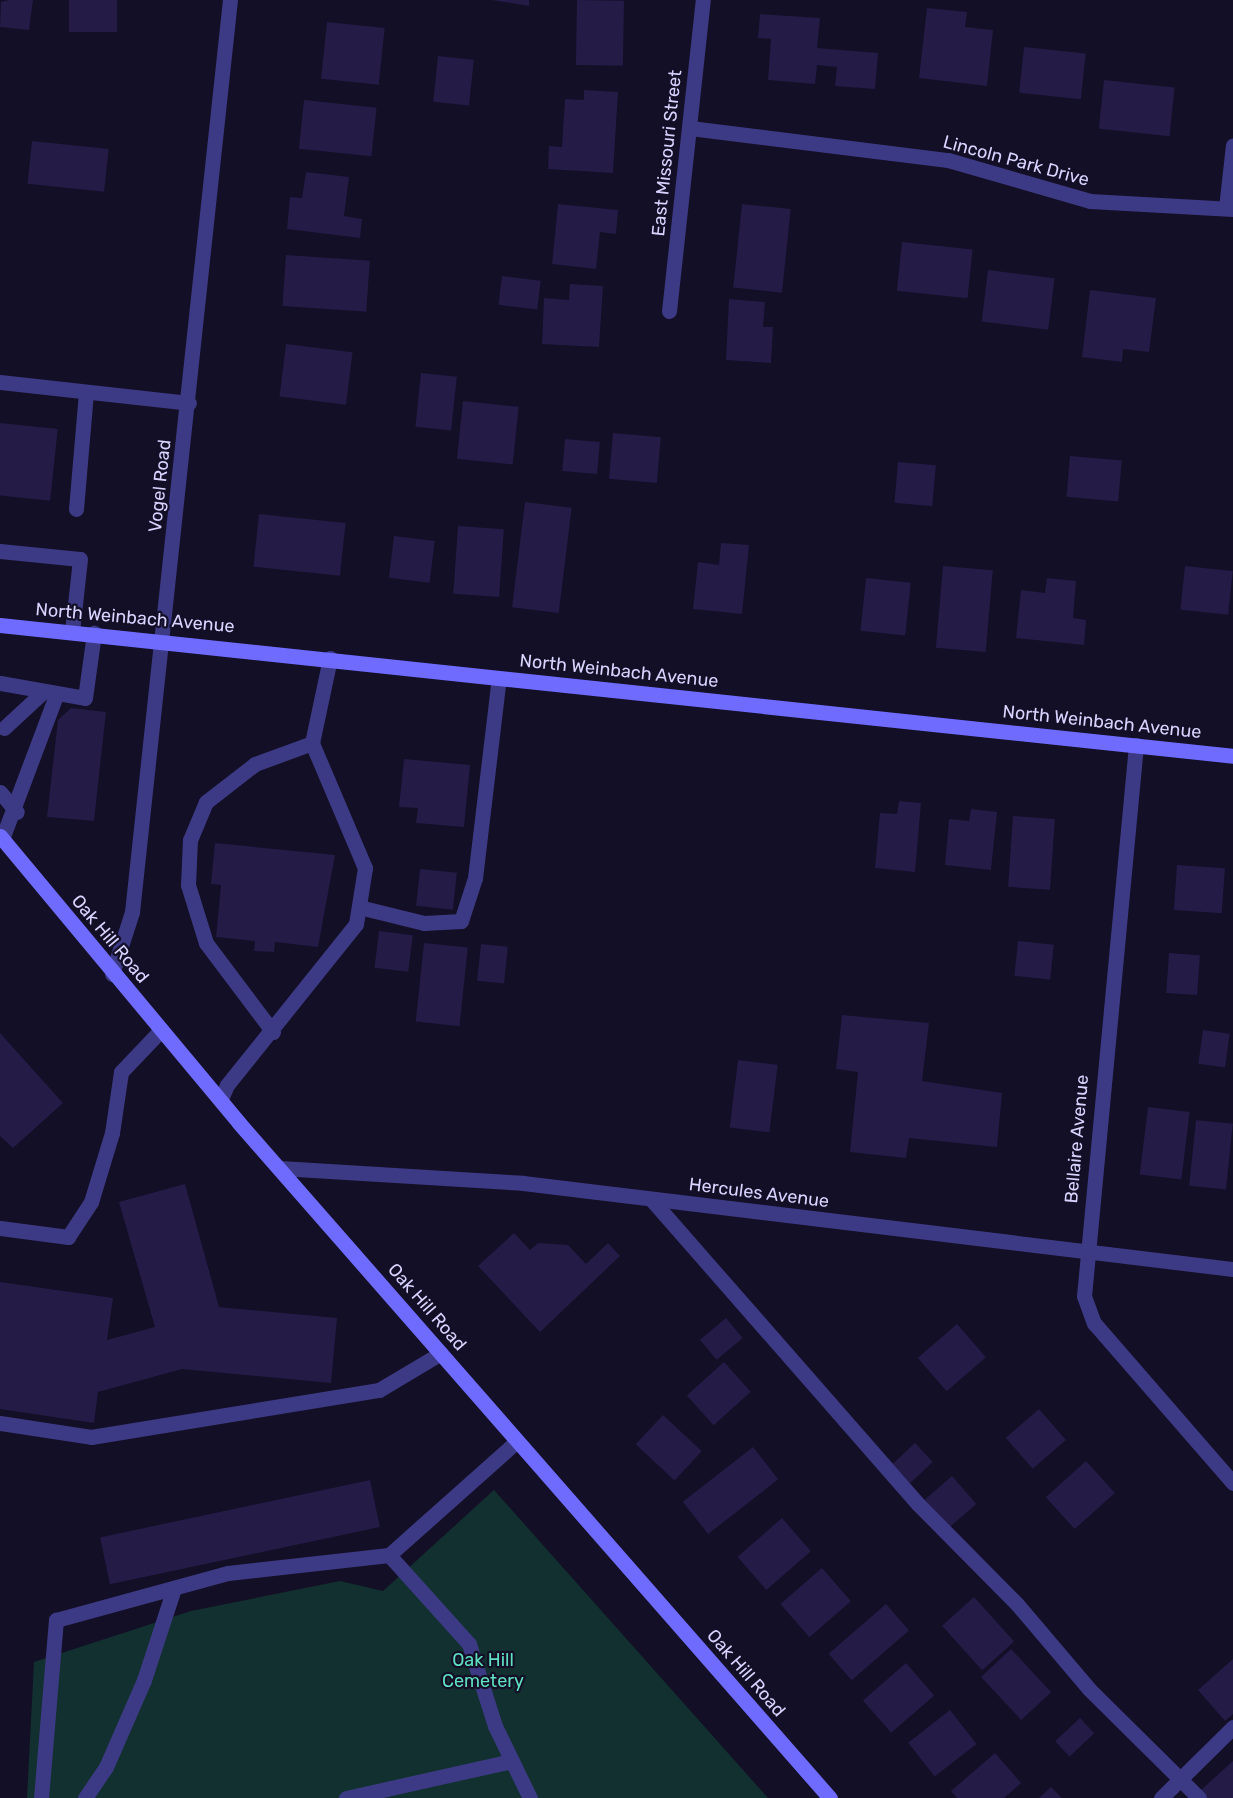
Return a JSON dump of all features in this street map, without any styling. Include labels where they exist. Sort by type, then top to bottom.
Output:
[{"type":"main road","name":"North Weinbach Avenue","points":[[0,625],[164,639],[499,678],[1233,756]]},
{"type":"main road","name":"Oak Hill Road","points":[[1,838],[112,974],[830,1798]]},
{"type":"street","name":"Vogel Road","points":[[112,974],[132,912],[164,639],[230,0]]},
{"type":"street","name":"East Missouri Street","points":[[669,311],[703,0]]},
{"type":"street","name":"Lincoln Park Drive","points":[[690,128],[948,160],[1090,201],[1230,208]]},
{"type":"street","points":[[1230,208],[1233,145]]},
{"type":"street","points":[[0,382],[189,403]]},
{"type":"street","points":[[75,509],[86,392]]},
{"type":"street","points":[[0,551],[80,559],[72,631]]},
{"type":"street","points":[[0,683],[49,694],[85,698],[94,633]]},
{"type":"street","points":[[221,1099],[227,1085],[273,1032],[356,924],[365,868],[312,743],[330,658]]},
{"type":"street","points":[[359,907],[424,923],[461,921],[475,878],[499,678]]},
{"type":"street","points":[[4,728],[49,694]]},
{"type":"street","points":[[1,838],[17,812],[49,694]]},
{"type":"street","points":[[273,1032],[206,943],[188,885],[190,840],[206,802],[255,764],[312,743]]},
{"type":"street","name":"Bellaire Avenue","points":[[1136,745],[1086,1254],[1084,1296],[1094,1323],[1233,1483]]},
{"type":"street","points":[[0,792],[17,812]]},
{"type":"street","points":[[0,1228],[68,1237],[91,1202],[112,1133],[121,1072],[161,1030]]},
{"type":"street","name":"Hercules Avenue","points":[[280,1168],[523,1183],[1086,1254],[1233,1269]]},
{"type":"street","points":[[651,1199],[918,1504],[1178,1781],[1199,1798]]},
{"type":"street","points":[[0,1423],[103,1436],[379,1390],[441,1353]]},
{"type":"street","points":[[41,1798],[56,1620],[228,1573],[388,1555],[518,1441]]},
{"type":"street","points":[[388,1555],[469,1644],[512,1761],[530,1798]]},
{"type":"street","points":[[85,1798],[106,1767],[144,1680],[174,1588]]},
{"type":"street","points":[[1161,1798],[1233,1727]]},
{"type":"street","points":[[346,1798],[512,1761]]},
{"type":"green space","name":"Oak Hill Cemetery","points":[[494,1490],[768,1798],[27,1798],[34,1662],[191,1611],[340,1581],[383,1591]]},
{"type":"building","points":[[33,0],[29,30],[0,27],[1,2]]},
{"type":"building","points":[[69,0],[117,0],[117,32],[69,32]]},
{"type":"building","points":[[492,0],[529,0],[529,6]]},
{"type":"building","points":[[577,0],[624,1],[623,66],[576,65]]},
{"type":"building","points":[[927,8],[967,12],[965,27],[993,30],[987,86],[919,78]]},
{"type":"building","points":[[760,14],[820,18],[817,48],[878,53],[875,89],[835,86],[837,67],[817,65],[815,84],[768,80],[771,39],[758,38]]},
{"type":"building","points":[[327,22],[385,28],[379,85],[321,79]]},
{"type":"building","points":[[1024,47],[1086,53],[1081,99],[1019,93]]},
{"type":"building","points":[[438,56],[474,60],[469,106],[433,102]]},
{"type":"building","points":[[1104,80],[1175,87],[1169,136],[1099,129]]},
{"type":"building","points":[[584,90],[618,92],[613,173],[548,169],[549,146],[562,147],[565,99],[584,100]]},
{"type":"building","points":[[304,100],[377,108],[371,156],[299,149]]},
{"type":"building","points":[[32,141],[109,149],[104,192],[28,184]]},
{"type":"building","points":[[306,172],[349,177],[344,216],[362,219],[360,238],[287,229],[290,197],[302,198]]},
{"type":"building","points":[[558,204],[618,210],[616,234],[600,232],[596,269],[552,264]]},
{"type":"building","points":[[742,204],[791,209],[782,293],[733,288]]},
{"type":"building","points":[[902,242],[973,249],[967,298],[897,291]]},
{"type":"building","points":[[286,255],[370,261],[366,312],[282,306]]},
{"type":"building","points":[[988,270],[1055,278],[1048,330],[982,322]]},
{"type":"building","points":[[502,276],[541,281],[537,310],[498,305]]},
{"type":"building","points":[[570,284],[603,286],[599,347],[542,344],[544,298],[569,300]]},
{"type":"building","points":[[1090,290],[1156,298],[1149,352],[1123,349],[1122,362],[1082,357]]},
{"type":"building","points":[[729,299],[765,302],[763,327],[773,327],[771,363],[726,360]]},
{"type":"building","points":[[286,344],[353,352],[346,405],[280,397]]},
{"type":"building","points":[[421,373],[457,377],[451,430],[415,427]]},
{"type":"building","points":[[463,401],[519,407],[513,465],[457,459]]},
{"type":"building","points":[[0,423],[58,429],[50,501],[0,495]]},
{"type":"building","points":[[613,433],[661,437],[657,483],[609,479]]},
{"type":"building","points":[[565,439],[600,442],[597,474],[562,471]]},
{"type":"building","points":[[1070,456],[1122,461],[1118,501],[1066,497]]},
{"type":"building","points":[[898,462],[936,465],[932,506],[894,503]]},
{"type":"building","points":[[525,502],[572,508],[559,613],[512,607]]},
{"type":"building","points":[[259,514],[346,523],[340,576],[253,567]]},
{"type":"building","points":[[458,526],[504,529],[499,597],[453,594]]},
{"type":"building","points":[[394,536],[435,541],[430,583],[389,578]]},
{"type":"building","points":[[721,543],[749,545],[742,614],[693,609],[698,562],[719,565]]},
{"type":"building","points":[[943,566],[993,570],[986,652],[936,648]]},
{"type":"building","points":[[1185,566],[1233,571],[1228,615],[1180,610]]},
{"type":"building","points":[[866,578],[911,583],[905,635],[860,631]]},
{"type":"building","points":[[1047,578],[1076,581],[1073,618],[1086,620],[1084,645],[1016,638],[1021,590],[1045,593]]},
{"type":"building","points":[[71,708],[106,712],[94,821],[47,817],[58,720]]},
{"type":"building","points":[[404,759],[470,765],[464,827],[416,823],[418,808],[399,807]]},
{"type":"building","points":[[899,801],[921,803],[915,872],[875,868],[880,813],[897,814]]},
{"type":"building","points":[[971,809],[997,812],[991,870],[945,865],[949,819],[969,821]]},
{"type":"building","points":[[1013,816],[1055,819],[1050,890],[1008,887]]},
{"type":"building","points":[[215,843],[335,855],[318,947],[275,942],[274,952],[254,951],[255,941],[216,937],[221,885],[211,884]]},
{"type":"building","points":[[1177,865],[1225,868],[1222,913],[1174,910]]},
{"type":"building","points":[[420,869],[457,873],[453,910],[416,906]]},
{"type":"building","points":[[379,931],[413,935],[408,972],[374,968]]},
{"type":"building","points":[[1018,941],[1054,945],[1050,980],[1014,976]]},
{"type":"building","points":[[424,943],[468,948],[460,1026],[416,1022]]},
{"type":"building","points":[[481,944],[508,947],[504,984],[477,981]]},
{"type":"building","points":[[1169,953],[1200,955],[1197,995],[1166,993]]},
{"type":"building","points":[[842,1015],[929,1023],[922,1081],[1002,1093],[997,1147],[909,1138],[906,1158],[850,1152],[858,1072],[836,1069]]},
{"type":"building","points":[[1203,1030],[1230,1034],[1225,1067],[1198,1064]]},
{"type":"building","points":[[0,1033],[63,1103],[13,1148],[0,1136]]},
{"type":"building","points":[[738,1060],[778,1065],[769,1132],[730,1127]]},
{"type":"building","points":[[1148,1107],[1190,1112],[1181,1180],[1140,1174]]},
{"type":"building","points":[[1196,1120],[1233,1124],[1226,1190],[1189,1186]]},
{"type":"building","points":[[185,1184],[219,1307],[337,1318],[331,1383],[182,1369],[98,1392],[94,1423],[0,1409],[0,1282],[113,1298],[107,1340],[155,1327],[119,1202]]},
{"type":"building","points":[[514,1233],[530,1250],[538,1243],[568,1245],[586,1264],[608,1243],[620,1256],[540,1332],[478,1266]]},
{"type":"building","points":[[726,1318],[743,1338],[717,1360],[700,1340]]},
{"type":"building","points":[[957,1324],[986,1357],[947,1391],[918,1358]]},
{"type":"building","points":[[724,1362],[751,1392],[714,1425],[687,1395]]},
{"type":"building","points":[[1039,1409],[1066,1440],[1033,1469],[1006,1438]]},
{"type":"building","points":[[663,1415],[702,1451],[674,1480],[636,1444]]},
{"type":"building","points":[[915,1443],[933,1462],[910,1483],[892,1464]]},
{"type":"building","points":[[753,1447],[778,1479],[708,1534],[683,1502]]},
{"type":"building","points":[[1086,1461],[1115,1493],[1075,1529],[1046,1497]]},
{"type":"building","points":[[952,1476],[976,1504],[948,1529],[923,1501]]},
{"type":"building","points":[[370,1480],[380,1527],[110,1584],[100,1537]]},
{"type":"building","points":[[782,1518],[811,1551],[766,1590],[737,1557]]},
{"type":"building","points":[[822,1568],[851,1601],[809,1637],[780,1604]]},
{"type":"building","points":[[974,1597],[1014,1642],[982,1670],[942,1626]]},
{"type":"building","points":[[886,1604],[909,1630],[852,1680],[829,1654]]},
{"type":"building","points":[[1011,1649],[1051,1692],[1021,1720],[981,1677]]},
{"type":"building","points":[[1233,1659],[1233,1714],[1225,1721],[1198,1690]]},
{"type":"building","points":[[906,1663],[934,1695],[891,1733],[863,1700]]},
{"type":"building","points":[[950,1710],[976,1744],[935,1777],[908,1743]]},
{"type":"building","points":[[1080,1718],[1094,1733],[1069,1757],[1055,1741]]},
{"type":"building","points":[[995,1753],[1021,1783],[1004,1798],[957,1798],[951,1791]]},
{"type":"building","points":[[1233,1761],[1233,1798],[1207,1798],[1201,1790]]},
{"type":"building","points":[[1051,1787],[1062,1798],[1039,1798]]}]
